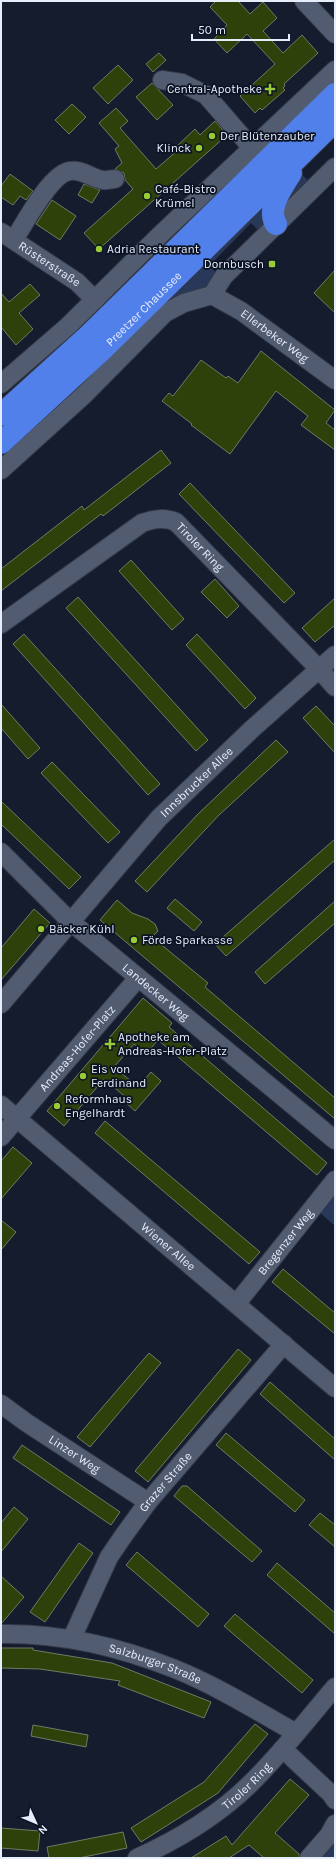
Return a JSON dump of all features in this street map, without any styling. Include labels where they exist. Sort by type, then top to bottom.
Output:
[{"type":"highway","name":"Preetzer Chaussee","points":[[1,415],[10,403],[146,281],[335,94]]},
{"type":"highway","name":"Preetzer Chaussee","points":[[2,442],[103,349],[335,121]]},
{"type":"highway","points":[[276,224],[272,215],[275,202],[287,179],[312,142]]},
{"type":"street","points":[[304,1],[335,34]]},
{"type":"street","points":[[1,384],[68,326],[335,70]]},
{"type":"street","points":[[162,80],[182,83],[206,95],[252,148]]},
{"type":"street","points":[[212,294],[224,276],[335,166]]},
{"type":"street","points":[[7,236],[58,176],[69,171],[83,172],[104,180],[115,179]]},
{"type":"street","name":"Rüsterstraße","points":[[7,236],[77,282],[95,300]]},
{"type":"street","name":"Ellerbeker Weg","points":[[212,294],[241,311],[335,380]]},
{"type":"street","name":"Preetzer Chaussee","points":[[1,470],[85,394],[165,313],[184,303],[212,294]]},
{"type":"street","name":"Tiroler Ring","points":[[1,624],[142,523],[156,519],[169,519],[176,522],[320,669],[335,687]]},
{"type":"street","name":"Innsbrucker Allee","points":[[71,922],[159,818],[223,756],[335,655]]},
{"type":"street","name":"Landecker Weg","points":[[1,852],[71,922],[335,1140]]},
{"type":"street","points":[[1,1004],[71,922]]},
{"type":"street","name":"Andreas-Hofer-Platz","points":[[1,1138],[138,978]]},
{"type":"street","name":"Wiener Allee","points":[[1,1105],[335,1388]]},
{"type":"street","name":"Bregenzer Weg","points":[[237,1304],[335,1180]]},
{"type":"street","name":"Grazer Straße","points":[[72,1638],[109,1557],[148,1502],[284,1344]]},
{"type":"street","name":"Linzer Weg","points":[[1,1404],[27,1423],[148,1502]]},
{"type":"street","name":"Salzburger Straße","points":[[1,1634],[72,1638],[133,1654],[176,1669],[296,1733]]},
{"type":"street","name":"Tiroler Ring","points":[[137,1858],[174,1840],[221,1808],[248,1786],[283,1749],[335,1687]]},
{"type":"street","points":[[283,1749],[331,1794],[335,1800]]},
{"type":"street","points":[[309,1858],[329,1835],[335,1824]]},
{"type":"shaded area","points":[[301,174],[310,182],[281,211]]},
{"type":"shaded area","points":[[271,194],[264,227],[260,232],[251,223],[209,266],[218,274],[203,289],[157,311]]},
{"type":"shaded area","points":[[335,1190],[335,1226],[318,1211]]},
{"type":"shaded area","points":[[335,1830],[335,1858],[313,1858]]},
{"type":"building","points":[[216,1],[238,1],[250,14],[263,2],[277,18],[263,31],[283,53],[302,35],[318,53],[284,84],[285,86],[283,88],[285,90],[262,110],[260,108],[255,113],[240,96],[275,64],[247,34],[227,53],[214,39],[227,25],[210,7]]},
{"type":"building","points":[[159,53],[166,60],[153,72],[146,64]]},
{"type":"building","points":[[118,65],[133,80],[108,104],[93,88]]},
{"type":"building","points":[[152,83],[173,105],[157,120],[136,97]]},
{"type":"building","points":[[72,104],[86,117],[69,134],[55,120]]},
{"type":"building","points":[[116,108],[128,121],[120,128],[156,169],[178,150],[176,147],[195,129],[200,135],[215,121],[227,135],[99,249],[84,233],[133,189],[125,180],[124,173],[115,169],[122,163],[115,149],[119,146],[99,123]]},
{"type":"building","points":[[10,174],[33,191],[26,200],[20,196],[13,205],[1,197],[1,186]]},
{"type":"building","points":[[84,184],[100,190],[92,203],[78,195]]},
{"type":"building","points":[[52,200],[76,216],[60,240],[36,224]]},
{"type":"building","points":[[335,270],[335,313],[314,293]]},
{"type":"building","points":[[30,284],[40,295],[19,313],[33,329],[16,345],[1,327],[1,293],[9,302]]},
{"type":"building","points":[[261,351],[335,410],[326,423],[335,430],[335,450],[301,425],[308,416],[276,391],[230,454],[162,401],[169,393],[173,396],[201,360],[226,378],[228,376],[238,383]]},
{"type":"building","points":[[161,450],[171,463],[103,516],[101,514],[1,591],[1,569],[82,506],[84,510]]},
{"type":"building","points":[[190,483],[295,593],[284,603],[179,494]]},
{"type":"building","points":[[131,560],[184,619],[172,630],[119,571]]},
{"type":"building","points":[[215,579],[239,606],[227,618],[201,592]]},
{"type":"building","points":[[78,597],[208,740],[196,751],[66,608]]},
{"type":"building","points":[[335,598],[335,625],[315,642],[302,628]]},
{"type":"building","points":[[24,634],[160,784],[148,795],[13,644]]},
{"type":"building","points":[[197,634],[256,698],[245,709],[186,645]]},
{"type":"building","points":[[1,704],[40,748],[28,759],[1,728]]},
{"type":"building","points":[[316,706],[335,726],[335,753],[303,718]]},
{"type":"building","points":[[276,740],[288,752],[219,815],[147,892],[135,881],[198,814]]},
{"type":"building","points":[[52,762],[120,832],[108,843],[41,773]]},
{"type":"building","points":[[1,801],[81,877],[69,889],[1,824]]},
{"type":"building","points":[[335,839],[335,860],[226,956],[215,944]]},
{"type":"building","points":[[175,899],[202,922],[194,931],[167,908]]},
{"type":"building","points":[[117,900],[132,913],[148,919],[155,924],[158,931],[152,937],[208,983],[205,987],[335,1098],[335,1119],[100,920]]},
{"type":"building","points":[[335,901],[335,923],[265,984],[255,972]]},
{"type":"building","points":[[34,909],[50,923],[1,980],[1,948]]},
{"type":"building","points":[[143,998],[172,1023],[169,1027],[327,1163],[317,1175],[158,1040],[146,1054],[134,1044],[114,1067],[138,1087],[151,1072],[161,1081],[135,1111],[125,1102],[128,1099],[104,1079],[64,1126],[47,1111]]},
{"type":"building","points":[[105,1121],[260,1252],[249,1264],[95,1133]]},
{"type":"building","points":[[13,1147],[32,1163],[1,1199],[1,1161]]},
{"type":"building","points":[[1,1220],[16,1232],[1,1250]]},
{"type":"building","points":[[283,1269],[335,1313],[335,1334],[272,1282]]},
{"type":"building","points":[[238,1349],[251,1360],[148,1482],[135,1471]]},
{"type":"building","points":[[149,1353],[161,1363],[90,1447],[77,1437]]},
{"type":"building","points":[[270,1382],[335,1439],[335,1460],[260,1394]]},
{"type":"building","points":[[226,1433],[305,1500],[295,1512],[216,1445]]},
{"type":"building","points":[[22,1445],[120,1512],[111,1525],[13,1458]]},
{"type":"building","points":[[182,1486],[187,1486],[262,1551],[252,1562],[174,1496]]},
{"type":"building","points":[[14,1507],[28,1519],[1,1552],[1,1523]]},
{"type":"building","points":[[320,1513],[335,1525],[335,1547],[309,1525]]},
{"type":"building","points":[[79,1543],[93,1553],[45,1622],[30,1612]]},
{"type":"building","points":[[137,1552],[209,1614],[198,1627],[126,1565]]},
{"type":"building","points":[[277,1563],[335,1613],[335,1634],[267,1575]]},
{"type":"building","points":[[1,1576],[24,1597],[1,1624]]},
{"type":"building","points":[[235,1614],[313,1680],[302,1693],[224,1626]]},
{"type":"building","points":[[1,1648],[33,1648],[33,1650],[112,1663],[211,1702],[204,1718],[118,1685],[120,1681],[40,1669],[1,1668]]},
{"type":"building","points":[[255,1724],[268,1734],[218,1793],[141,1842],[131,1828],[204,1782]]},
{"type":"building","points":[[33,1725],[88,1735],[86,1747],[31,1736]]},
{"type":"building","points":[[290,1779],[309,1795],[275,1833],[299,1854],[299,1858],[264,1858],[249,1845],[229,1858],[191,1858],[226,1836],[232,1845]]},
{"type":"building","points":[[1,1828],[40,1831],[38,1851],[1,1848]]},
{"type":"building","points":[[123,1832],[127,1848],[79,1858],[49,1858],[47,1847]]},
{"type":"place","name":"Central-Apotheke","points":[[270,89]]},
{"type":"place","name":"Der Blütenzauber","points":[[212,136]]},
{"type":"place","name":"Klinck","points":[[199,148]]},
{"type":"place","name":"Café-Bistro Krümel","points":[[147,196]]},
{"type":"place","name":"Adria Restaurant","points":[[99,249]]},
{"type":"place","name":"Dornbusch","points":[[272,264]]},
{"type":"place","name":"Bäcker Kühl","points":[[41,929]]},
{"type":"place","name":"Förde Sparkasse","points":[[134,940]]},
{"type":"place","name":"Apotheke am Andreas-Hofer-Platz","points":[[110,1044]]},
{"type":"place","name":"Eis von Ferdinand","points":[[83,1076]]},
{"type":"place","name":"Reformhaus Engelhardt","points":[[57,1106]]}]
